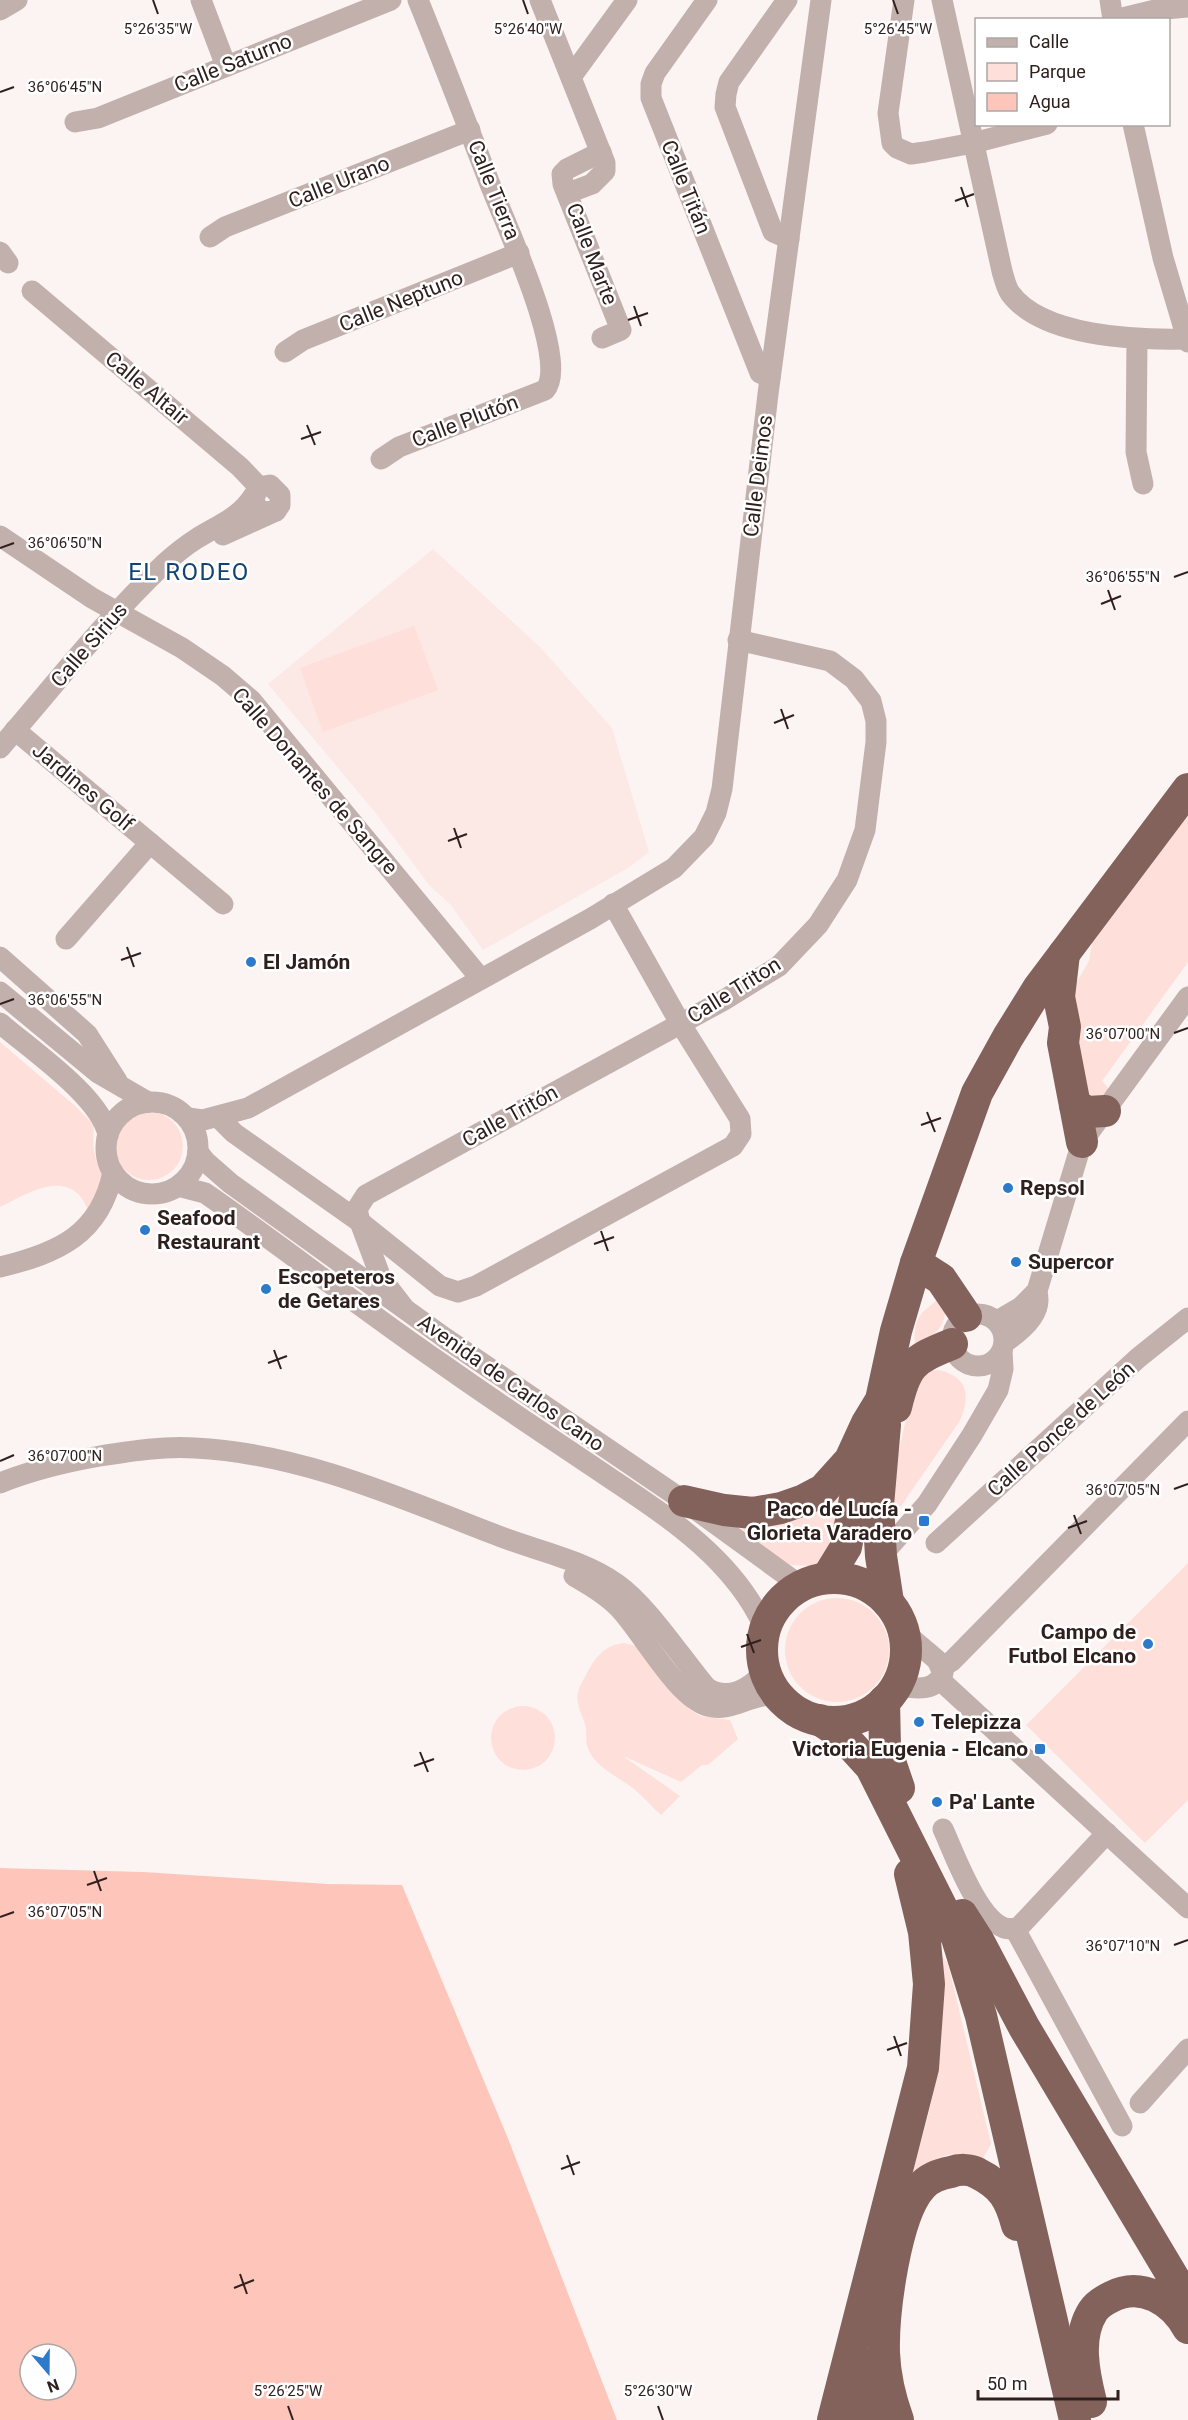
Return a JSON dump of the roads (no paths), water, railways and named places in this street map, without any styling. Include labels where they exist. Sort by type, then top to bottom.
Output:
[{"type":"highway","points":[[1075,2420],[978,2005],[957,1938],[871,1767],[841,1734],[820,1720],[790,1707],[772,1683],[762,1642],[765,1629],[778,1604],[814,1582],[846,1548],[896,1331],[916,1263],[977,1093],[1008,1037],[1064,953],[1188,789]]},
{"type":"highway","points":[[1063,1043],[1065,1027],[1059,997],[1064,953]]},
{"type":"highway","points":[[1008,1037],[1030,1022],[1044,1024],[1063,1043],[1090,1108],[1082,1142]]},
{"type":"highway","points":[[916,1263],[941,1279],[966,1316]]},
{"type":"highway","points":[[878,1416],[893,1416],[901,1383],[908,1369],[920,1358],[952,1344]]},
{"type":"highway","points":[[684,1501],[724,1510],[753,1513],[781,1508],[804,1500],[823,1490],[838,1475],[878,1416]]},
{"type":"highway","points":[[878,1416],[878,1505],[881,1556],[888,1602]]},
{"type":"highway","points":[[814,1582],[844,1579],[861,1583],[875,1591],[895,1611],[905,1634],[906,1660],[890,1694],[883,1728],[889,1763],[902,1797],[956,1906],[978,1940],[1024,2027],[1188,2302]]},
{"type":"highway","points":[[820,1720],[848,1720],[867,1713],[890,1694]]},
{"type":"highway","points":[[833,2420],[923,2068],[927,2022],[929,1984],[924,1932],[917,1895],[887,1795]]},
{"type":"highway","points":[[956,1906],[990,2021],[1084,2420]]},
{"type":"highway","points":[[865,2420],[898,2239],[912,2202],[922,2186],[936,2175],[956,2170],[973,2171],[987,2178],[1006,2195],[1012,2206],[1036,2292],[1054,2328]]},
{"type":"highway","points":[[1095,2420],[1084,2375],[1083,2354],[1085,2332],[1093,2311],[1098,2306],[1117,2294],[1132,2291],[1146,2292],[1172,2307],[1188,2328]]},
{"type":"highway","points":[[886,2308],[884,2352],[888,2394],[898,2420]]},
{"type":"street","points":[[0,10],[17,0]]},
{"type":"street","points":[[201,0],[226,66]]},
{"type":"street","name":"Calle Saturno","points":[[75,122],[98,118],[391,0]]},
{"type":"street","name":"Calle Tierra","points":[[418,0],[488,181],[519,253],[543,323],[551,372],[549,385]]},
{"type":"street","name":"Calle Marte","points":[[540,0],[601,152],[567,169],[562,174],[563,184],[621,330],[602,338]]},
{"type":"street","points":[[571,77],[627,0]]},
{"type":"street","name":"Calle Titán","points":[[707,0],[655,73],[651,84],[651,98],[760,374],[770,377]]},
{"type":"street","points":[[787,0],[729,82],[725,107],[773,232],[789,239]]},
{"type":"street","name":"Calle Deimos","points":[[223,1122],[233,1110],[248,1108],[482,979],[674,868],[704,837],[716,813],[722,789],[770,377],[820,0]]},
{"type":"street","points":[[904,0],[888,113],[888,128],[892,143],[903,152],[911,154],[973,143],[1039,126]]},
{"type":"street","points":[[942,0],[1002,272],[1009,292],[1019,303],[1055,324],[1137,340],[1187,339],[1163,258],[1133,126]]},
{"type":"street","points":[[1110,0],[1114,18]]},
{"type":"street","points":[[1122,18],[1155,10],[1188,8]]},
{"type":"street","name":"Calle Urano","points":[[210,237],[225,227],[470,130]]},
{"type":"street","name":"Calle Neptuno","points":[[285,352],[303,340],[519,253]]},
{"type":"street","name":"Calle Altair","points":[[32,291],[240,467],[257,492]]},
{"type":"street","points":[[1137,340],[1136,452],[1143,484]]},
{"type":"street","name":"Calle Plutón","points":[[381,459],[399,447],[545,390],[549,385]]},
{"type":"street","name":"Calle Sirius","points":[[5,740],[117,611],[167,562],[185,548],[238,514],[257,492],[270,485],[276,489],[281,500],[276,511],[185,548]]},
{"type":"street","name":"Calle Donantes de Sangre","points":[[0,536],[92,598],[182,648],[223,676],[251,700],[482,979]]},
{"type":"street","name":"Calle Triton","points":[[680,1023],[779,966],[818,925],[847,880],[865,830],[876,742],[876,721],[871,701],[854,679],[830,661],[738,640]]},
{"type":"street","name":"Jardines Golf","points":[[5,740],[150,843],[223,904]]},
{"type":"street","name":"Jardines Golf","points":[[66,939],[150,843]]},
{"type":"street","points":[[188,1118],[223,1122],[245,1141],[360,1222],[440,1286],[458,1292],[468,1290],[733,1146],[741,1134],[740,1119],[680,1023],[613,904]]},
{"type":"street","points":[[0,957],[87,1034],[118,1084]]},
{"type":"street","points":[[0,992],[98,1073],[148,1102]]},
{"type":"street","points":[[1090,1108],[1188,997]]},
{"type":"street","points":[[0,1023],[83,1094],[102,1117],[108,1136],[107,1158],[113,1172],[125,1185],[135,1190],[157,1193],[178,1186],[193,1170],[198,1150],[198,1137],[188,1118],[170,1105],[148,1102],[137,1104],[118,1116],[108,1136]]},
{"type":"street","name":"Calle Tritón","points":[[360,1222],[357,1209],[366,1195],[680,1023]]},
{"type":"street","points":[[198,1150],[223,1122]]},
{"type":"street","points":[[997,1320],[1021,1307],[1036,1291],[1082,1142]]},
{"type":"street","name":"Avenida de Carlos Cano","points":[[198,1150],[230,1183],[404,1308],[684,1501],[814,1582]]},
{"type":"street","points":[[96,1218],[110,1189],[113,1172]]},
{"type":"street","name":"Avenida de Carlos Cano","points":[[178,1186],[205,1193],[443,1365],[653,1508],[696,1540],[732,1576],[758,1612],[765,1629]]},
{"type":"street","points":[[0,1267],[41,1256],[67,1243],[84,1231],[117,1200],[135,1190]]},
{"type":"street","points":[[360,1222],[381,1278],[404,1308]]},
{"type":"street","points":[[881,1556],[927,1504],[998,1390],[1003,1369],[1004,1347],[1002,1327],[997,1320],[982,1313],[966,1316],[954,1328],[952,1344],[960,1359],[974,1366],[991,1363],[1004,1347],[1023,1329],[1034,1314],[1039,1298],[1036,1291]]},
{"type":"street","name":"Calle Ponce de León","points":[[936,1543],[1138,1358],[1188,1318]]},
{"type":"street","points":[[890,1694],[934,1685],[952,1661],[1188,1421]]},
{"type":"street","points":[[0,1483],[20,1475],[76,1460],[147,1449],[194,1448],[244,1452],[290,1462],[370,1486],[519,1545],[592,1569],[617,1584],[650,1616],[698,1677],[714,1692],[732,1694],[758,1679],[772,1683]]},
{"type":"street","points":[[905,1634],[941,1673],[1188,1908]]},
{"type":"street","points":[[943,1829],[988,1918],[1001,1928],[1015,1929]]},
{"type":"street","points":[[1015,1929],[1107,1833]]},
{"type":"street","points":[[1015,1929],[1122,2126]]},
{"type":"street","points":[[1140,2103],[1188,2049]]},
{"type":"water","points":[[0,1868],[143,1872],[328,1884],[402,1885],[507,2136],[617,2420],[0,2420]]},
{"type":"place","name":"El Jamón","points":[[251,962]]},
{"type":"place","name":"Repsol","points":[[1008,1188]]},
{"type":"place","name":"Seafood Restaurant","points":[[145,1230]]},
{"type":"place","name":"Supercor","points":[[1016,1262]]},
{"type":"place","name":"Escopeteros de Getares","points":[[266,1289]]},
{"type":"place","name":"Paco de Lucía - Glorieta Varadero","points":[[924,1521]]},
{"type":"place","name":"Campo de Futbol Elcano","points":[[1148,1644]]},
{"type":"place","name":"Telepizza","points":[[919,1722]]},
{"type":"place","name":"Victoria Eugenia - Elcano","points":[[1040,1749]]},
{"type":"place","name":"Pa' Lante","points":[[937,1802]]},
{"type":"district","name":"EL RODEO","points":[[189,572]]}]
